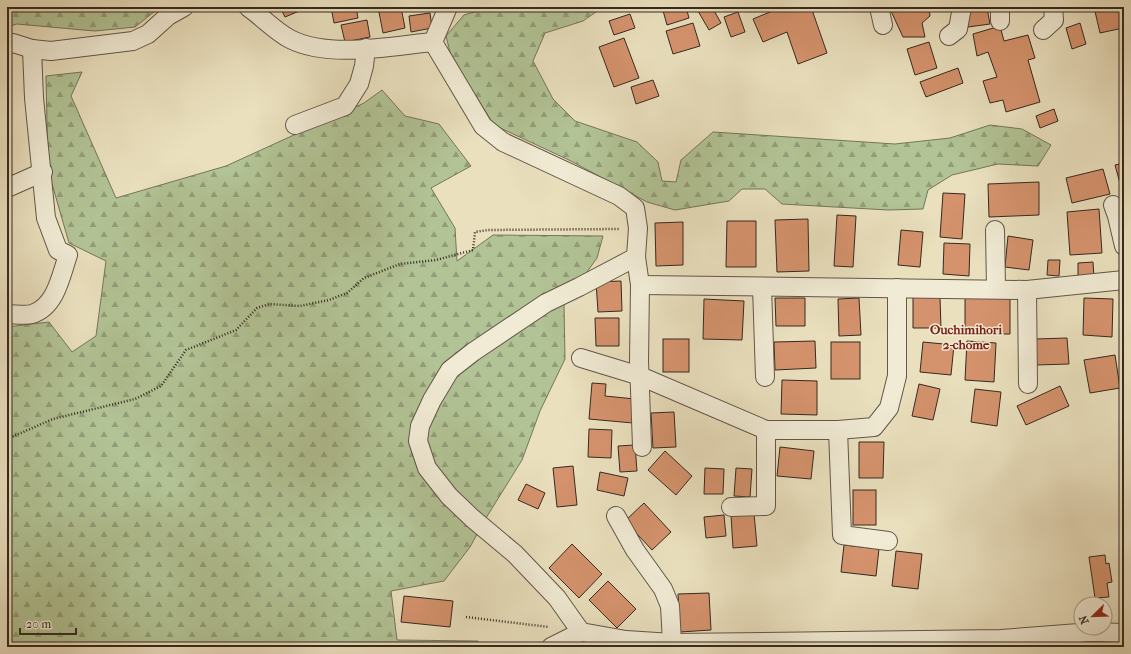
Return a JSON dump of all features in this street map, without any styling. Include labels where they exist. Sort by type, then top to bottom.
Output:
[{"type":"street","points":[[7,44],[50,51],[133,41],[148,34],[168,16],[184,7]]},
{"type":"street","points":[[248,7],[290,38],[315,48],[366,48],[433,42]]},
{"type":"street","points":[[433,42],[448,7]]},
{"type":"street","points":[[879,7],[883,25]]},
{"type":"street","points":[[949,36],[958,29],[962,7]]},
{"type":"street","points":[[1043,30],[1054,20],[1054,7]]},
{"type":"street","points":[[433,42],[483,126],[503,142],[619,196],[635,208],[638,228],[636,257],[640,285],[638,361],[640,376],[642,447]]},
{"type":"street","points":[[295,125],[345,106],[359,84],[364,66],[366,48]]},
{"type":"street","points":[[7,314],[32,314],[47,305],[52,299],[68,255],[58,250],[46,218],[34,98],[32,49]]},
{"type":"street","points":[[7,188],[42,172]]},
{"type":"street","points":[[1113,205],[1124,246]]},
{"type":"street","points":[[996,230],[996,288]]},
{"type":"street","points":[[581,632],[557,598],[515,554],[472,518],[450,496],[427,468],[418,441],[420,426],[432,400],[450,370],[473,352],[546,303],[580,287],[636,257]]},
{"type":"street","points":[[640,285],[996,288],[1028,290],[1124,280]]},
{"type":"street","points":[[762,287],[765,377]]},
{"type":"street","points":[[581,358],[640,376],[766,430],[838,430],[874,427],[889,408],[897,376],[897,288]]},
{"type":"street","points":[[1028,290],[1028,384]]},
{"type":"street","points":[[731,507],[766,506],[766,430]]},
{"type":"street","points":[[838,430],[842,535],[888,541]]},
{"type":"street","points":[[616,516],[635,550],[663,589],[670,606],[672,643]]},
{"type":"street","points":[[551,647],[581,632],[626,640],[672,643],[737,644],[1001,643],[1092,632],[1124,634]]},
{"type":"path","points":[[7,440],[53,419],[135,399],[161,386],[186,350],[236,330],[257,308],[269,304],[300,306],[329,300],[347,293],[364,278],[400,264],[436,260],[473,250],[475,232],[488,230],[638,228]]},
{"type":"path","points":[[466,618],[551,627]]},
{"type":"green space","points":[[7,7],[160,7],[135,27],[95,31],[17,24],[7,27]]},
{"type":"green space","points":[[491,7],[603,7],[583,21],[545,33],[533,61],[553,99],[575,121],[637,142],[658,162],[662,181],[676,182],[681,160],[713,132],[895,144],[950,138],[990,125],[1022,129],[1051,145],[1038,166],[998,164],[952,175],[928,190],[923,209],[888,210],[782,204],[765,189],[742,189],[729,201],[675,210],[647,202],[571,161],[494,125],[451,56],[446,36],[464,15]]},
{"type":"green space","points":[[82,72],[71,96],[116,198],[226,166],[364,103],[382,90],[405,116],[439,124],[471,166],[431,188],[455,228],[457,261],[493,235],[603,236],[597,258],[564,304],[565,359],[540,411],[522,460],[470,547],[444,581],[391,591],[397,640],[478,641],[480,647],[7,647],[7,327],[49,322],[72,352],[96,336],[106,261],[69,243],[48,170],[46,76]]},
{"type":"building","points":[[280,7],[303,7],[304,9],[285,17]]},
{"type":"building","points":[[331,7],[356,7],[358,18],[334,23]]},
{"type":"building","points":[[378,7],[401,7],[405,28],[383,33]]},
{"type":"building","points":[[662,7],[686,7],[689,18],[667,25]]},
{"type":"building","points":[[706,7],[712,7],[721,23],[709,30],[698,11]]},
{"type":"building","points":[[748,7],[762,7],[750,12]]},
{"type":"building","points":[[782,7],[797,7],[799,11],[811,7],[827,53],[798,64],[787,32],[763,42],[753,19]]},
{"type":"building","points":[[895,7],[929,7],[930,16],[922,23],[925,37],[903,37],[891,11]]},
{"type":"building","points":[[1094,7],[1119,7],[1123,28],[1100,33]]},
{"type":"building","points":[[987,8],[990,24],[968,27],[966,11]]},
{"type":"building","points":[[738,12],[745,32],[731,37],[724,17]]},
{"type":"building","points":[[430,13],[432,28],[411,32],[409,16]]},
{"type":"building","points":[[630,14],[635,28],[614,35],[609,21]]},
{"type":"building","points":[[367,20],[370,37],[345,42],[341,25]]},
{"type":"building","points":[[693,23],[700,46],[673,54],[666,31]]},
{"type":"building","points":[[1080,23],[1086,44],[1072,49],[1066,28]]},
{"type":"building","points":[[1000,26],[1004,41],[1028,35],[1035,58],[1028,60],[1040,102],[1006,112],[1003,100],[990,103],[983,81],[997,77],[988,52],[977,56],[973,34]]},
{"type":"building","points":[[624,38],[639,78],[614,87],[599,47]]},
{"type":"building","points":[[929,42],[937,68],[915,75],[907,49]]},
{"type":"building","points":[[958,68],[963,83],[926,97],[920,82]]},
{"type":"building","points":[[653,80],[659,96],[636,104],[631,87]]},
{"type":"building","points":[[1054,109],[1058,121],[1040,128],[1036,116]]},
{"type":"building","points":[[1124,163],[1124,186],[1121,187],[1115,165]]},
{"type":"building","points":[[1103,169],[1110,194],[1072,203],[1066,178]]},
{"type":"building","points":[[1039,182],[1039,215],[989,217],[988,184]]},
{"type":"building","points":[[943,193],[965,194],[962,239],[940,237]]},
{"type":"building","points":[[1099,209],[1102,253],[1070,255],[1067,212]]},
{"type":"building","points":[[837,215],[856,216],[853,267],[834,266]]},
{"type":"building","points":[[808,219],[809,271],[777,272],[775,220]]},
{"type":"building","points":[[727,221],[756,221],[756,267],[726,267]]},
{"type":"building","points":[[683,222],[683,265],[656,266],[655,223]]},
{"type":"building","points":[[901,230],[923,232],[920,267],[898,265]]},
{"type":"building","points":[[1008,236],[1033,240],[1029,270],[1005,267]]},
{"type":"building","points":[[944,243],[970,244],[969,276],[943,274]]},
{"type":"building","points":[[1048,260],[1060,260],[1059,276],[1047,275]]},
{"type":"building","points":[[1093,262],[1094,277],[1078,278],[1078,263]]},
{"type":"building","points":[[621,281],[622,311],[598,312],[596,282]]},
{"type":"building","points":[[965,293],[1010,294],[1010,334],[965,334]]},
{"type":"building","points":[[913,297],[940,297],[941,328],[913,328]]},
{"type":"building","points":[[775,298],[805,298],[805,326],[776,326]]},
{"type":"building","points":[[859,298],[861,335],[839,336],[838,299]]},
{"type":"building","points":[[1084,298],[1113,299],[1112,337],[1083,335]]},
{"type":"building","points":[[704,299],[744,301],[742,340],[703,339]]},
{"type":"building","points":[[595,318],[619,318],[619,346],[596,346]]},
{"type":"building","points":[[1067,338],[1069,364],[1036,365],[1035,339]]},
{"type":"building","points":[[663,339],[689,339],[689,372],[663,372]]},
{"type":"building","points":[[815,341],[816,368],[775,370],[774,342]]},
{"type":"building","points":[[967,341],[996,343],[994,382],[965,380]]},
{"type":"building","points":[[831,342],[860,342],[860,379],[831,379]]},
{"type":"building","points":[[923,342],[954,345],[951,375],[920,372]]},
{"type":"building","points":[[1115,355],[1120,388],[1090,393],[1084,360]]},
{"type":"building","points":[[782,380],[817,381],[817,415],[781,414]]},
{"type":"building","points":[[592,383],[606,384],[605,396],[635,399],[633,423],[589,419]]},
{"type":"building","points":[[919,384],[940,389],[933,420],[912,416]]},
{"type":"building","points":[[1060,386],[1069,406],[1026,425],[1017,406]]},
{"type":"building","points":[[975,389],[1001,392],[997,426],[971,422]]},
{"type":"building","points":[[674,412],[676,447],[653,448],[651,413]]},
{"type":"building","points":[[589,429],[612,430],[611,458],[588,457]]},
{"type":"building","points":[[859,442],[884,442],[883,478],[859,478]]},
{"type":"building","points":[[635,445],[637,471],[620,472],[618,446]]},
{"type":"building","points":[[780,447],[814,451],[811,479],[777,476]]},
{"type":"building","points":[[665,451],[692,476],[676,495],[648,470]]},
{"type":"building","points":[[573,466],[577,505],[557,507],[553,468]]},
{"type":"building","points":[[705,468],[724,469],[723,494],[704,494]]},
{"type":"building","points":[[736,468],[752,469],[750,497],[734,496]]},
{"type":"building","points":[[600,472],[628,478],[624,496],[597,490]]},
{"type":"building","points":[[526,484],[545,493],[538,509],[518,500]]},
{"type":"building","points":[[853,490],[876,490],[876,525],[853,525]]},
{"type":"building","points":[[644,503],[671,532],[652,550],[625,521]]},
{"type":"building","points":[[754,513],[757,546],[733,548],[731,515]]},
{"type":"building","points":[[724,515],[726,536],[706,538],[704,517]]},
{"type":"building","points":[[572,544],[602,574],[579,598],[549,568]]},
{"type":"building","points":[[844,545],[879,549],[876,576],[841,572]]},
{"type":"building","points":[[896,551],[922,554],[918,589],[892,586]]},
{"type":"building","points":[[1105,555],[1106,564],[1109,563],[1112,582],[1107,583],[1109,596],[1095,596],[1089,557]]},
{"type":"building","points":[[608,581],[636,609],[617,628],[589,600]]},
{"type":"building","points":[[709,593],[711,630],[680,632],[678,594]]},
{"type":"building","points":[[404,596],[453,601],[450,627],[401,622]]},
{"type":"district","name":"Ouchimihori 2-chome","points":[[966,336]]}]
